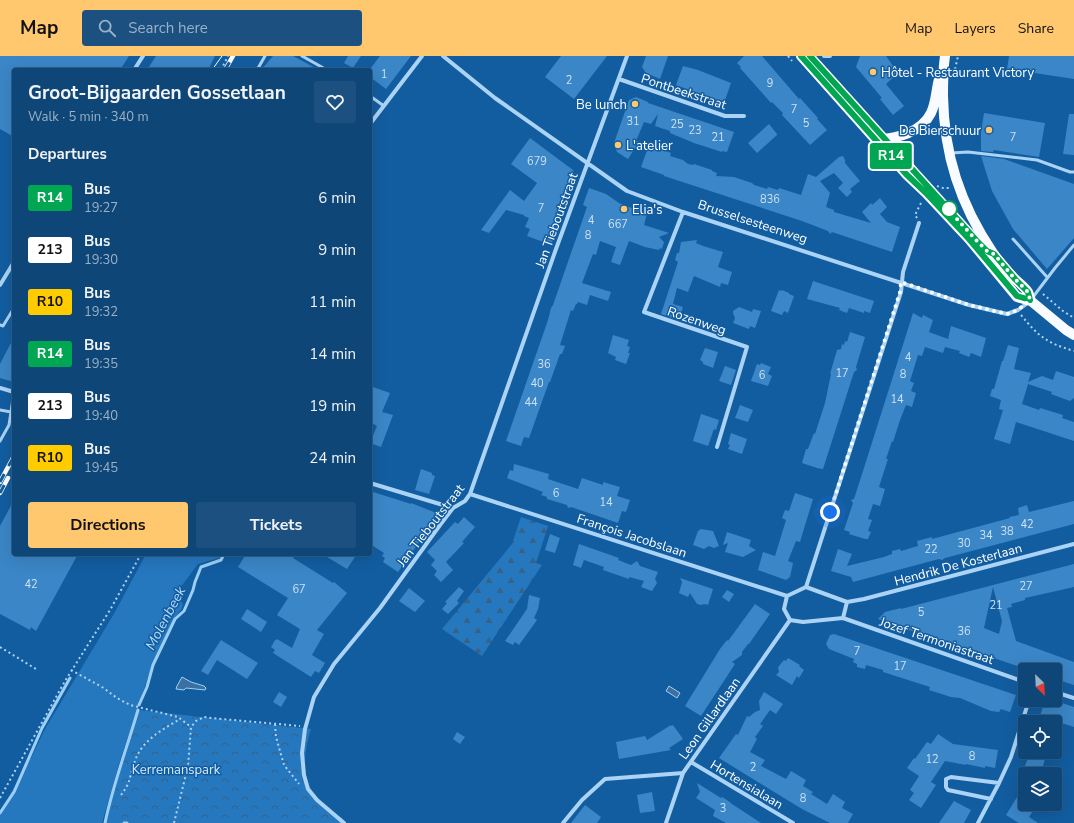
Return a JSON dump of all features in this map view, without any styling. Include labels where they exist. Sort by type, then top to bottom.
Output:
[{"type":"main road","points":[[802,56],[881,140],[906,174],[969,239],[1017,296],[1030,300],[1074,335]]},
{"type":"main road","points":[[881,140],[911,132],[919,128],[926,121],[931,113],[935,100],[944,61]]},
{"type":"main road","points":[[944,61],[944,109],[948,153],[957,186],[971,217],[994,254],[1028,292],[1030,300]]},
{"type":"street","points":[[135,68],[143,56]]},
{"type":"street","points":[[372,121],[422,56]]},
{"type":"street","points":[[587,163],[628,56]]},
{"type":"street","points":[[824,56],[830,56]]},
{"type":"street","name":"Brusselsesteenweg","points":[[444,57],[495,98],[627,191],[683,212],[969,305],[1007,314],[1018,310],[1030,300]]},
{"type":"street","name":"Pontbeekstraat","points":[[619,79],[725,116],[744,116]]},
{"type":"street","name":"Jan Tieboutstraat","points":[[344,823],[317,800],[308,789],[304,775],[302,753],[306,727],[314,697],[334,664],[380,608],[453,508],[465,501],[470,494],[587,163]]},
{"type":"street","name":"Rozenweg","points":[[683,212],[644,312],[747,347],[717,447]]},
{"type":"street","points":[[806,587],[900,292],[903,272],[919,223]]},
{"type":"street","points":[[0,285],[12,265]]},
{"type":"street","points":[[0,388],[12,391]]},
{"type":"street","points":[[372,484],[453,508]]},
{"type":"street","name":"François Jacobslaan","points":[[470,494],[787,596]]},
{"type":"street","name":"Hendrik De Kosterlaan","points":[[847,602],[864,599],[1074,544]]},
{"type":"street","points":[[806,587],[847,602],[843,618],[803,622],[790,620],[784,609],[787,596],[806,587]]},
{"type":"street","name":"Jozef Termoniastraat","points":[[843,618],[1018,680]]},
{"type":"street","name":"Leon Gillardlaan","points":[[563,823],[582,800],[606,779],[683,773],[790,620]]},
{"type":"street","points":[[1062,694],[1074,698]]},
{"type":"street","points":[[978,823],[1011,757],[1027,707]]},
{"type":"street","name":"Hortensialaan","points":[[691,762],[793,823]]},
{"type":"street","points":[[666,823],[683,773]]},
{"type":"street","points":[[991,799],[948,790],[946,787],[946,779],[951,777],[999,783]]},
{"type":"lane","points":[[258,68],[265,56]]},
{"type":"lane","points":[[302,56],[323,68]]},
{"type":"lane","points":[[810,56],[881,140],[977,241],[987,251],[994,254]]},
{"type":"lane","points":[[372,97],[384,106]]},
{"type":"lane","points":[[948,153],[968,152],[1038,160],[1070,172],[1074,172]]},
{"type":"lane","points":[[1013,239],[1047,278]]},
{"type":"lane","points":[[1030,300],[1074,245]]},
{"type":"lane","points":[[0,331],[1,326],[12,311]]},
{"type":"lane","points":[[0,441],[9,424],[12,405]]},
{"type":"lane","points":[[0,410],[11,412]]},
{"type":"path","points":[[222,68],[228,56]]},
{"type":"path","points":[[919,223],[915,215],[926,193]]},
{"type":"path","points":[[1038,289],[1063,311],[1074,318]]},
{"type":"path","points":[[0,798],[71,670],[110,610],[140,556]]},
{"type":"path","points":[[0,647],[36,669]]},
{"type":"path","points":[[71,670],[130,705],[178,717],[191,727]]},
{"type":"path","points":[[174,823],[188,766],[191,727],[196,721],[204,717],[306,727]]},
{"type":"path","points":[[121,795],[131,780],[134,763],[142,747],[160,731],[180,719]]},
{"type":"path","points":[[275,724],[276,737],[284,765],[300,785],[308,789]]},
{"type":"green space","points":[[521,517],[548,526],[536,563],[542,565],[482,656],[442,629],[512,544]]},
{"type":"green space","points":[[145,556],[220,556],[219,558],[198,564],[177,592],[183,605],[181,610],[174,618],[152,665],[119,764],[102,823],[0,823],[0,812],[32,756],[45,729],[115,612]]},
{"type":"green space","name":"Kerremanspark","points":[[138,710],[311,729],[305,760],[306,776],[309,784],[315,796],[347,823],[105,823],[124,752]]},
{"type":"shaded area","points":[[182,677],[191,682],[204,686],[206,688],[205,690],[186,688],[184,690],[176,689]]},
{"type":"shaded area","points":[[669,686],[680,693],[677,698],[666,691]]},
{"type":"building","points":[[0,56],[129,56],[121,68],[12,68],[12,136],[0,129]]},
{"type":"building","points":[[156,56],[215,56],[209,68],[148,68]]},
{"type":"building","points":[[273,56],[293,56],[315,68],[263,68]]},
{"type":"building","points":[[348,56],[361,56],[353,68],[344,63]]},
{"type":"building","points":[[380,56],[411,56],[386,89],[372,78],[372,68],[371,68]]},
{"type":"building","points":[[561,56],[607,56],[574,99],[545,77]]},
{"type":"building","points":[[646,56],[668,56],[660,79],[646,73],[642,67]]},
{"type":"building","points":[[744,56],[762,56],[827,130],[810,145],[782,115],[783,113],[772,102],[771,103],[740,68],[741,67],[737,63]]},
{"type":"building","points":[[860,56],[886,56],[898,73],[886,84],[904,106],[893,115],[880,99],[882,98],[856,67]]},
{"type":"building","points":[[1009,56],[1074,56],[1074,79],[1007,69]]},
{"type":"building","points":[[683,66],[698,70],[731,83],[724,103],[676,85]]},
{"type":"building","points":[[636,97],[648,103],[734,132],[727,152],[722,152],[694,143],[670,133],[670,131],[655,126],[658,114],[651,124],[644,122],[636,141],[639,142],[628,159],[617,152],[614,143],[629,100]]},
{"type":"building","points":[[984,113],[1045,123],[1039,157],[994,150],[993,152],[981,151],[981,133]]},
{"type":"building","points":[[1069,114],[1074,114],[1074,155],[1063,154]]},
{"type":"building","points":[[769,124],[777,135],[757,153],[748,143]]},
{"type":"building","points":[[530,138],[573,170],[574,175],[555,227],[553,241],[549,244],[527,236],[530,229],[525,227],[529,218],[506,210],[489,233],[481,230],[510,190],[524,201],[537,183],[511,164]]},
{"type":"building","points":[[649,145],[671,153],[670,156],[683,160],[688,164],[694,164],[712,170],[717,173],[716,176],[734,177],[767,189],[768,187],[778,190],[779,188],[801,195],[808,174],[816,177],[839,157],[843,156],[845,163],[860,181],[850,189],[852,192],[847,197],[838,188],[843,183],[834,173],[820,181],[830,193],[826,207],[834,210],[834,212],[871,223],[862,212],[871,203],[872,205],[880,198],[887,207],[880,214],[887,222],[900,227],[892,252],[832,232],[830,234],[828,231],[802,221],[664,176],[641,167]]},
{"type":"building","points":[[981,156],[1004,159],[1074,184],[1074,238],[1047,269],[1013,229],[992,191]]},
{"type":"building","points":[[589,188],[606,194],[619,203],[647,213],[644,225],[669,233],[659,237],[664,242],[662,249],[660,248],[659,250],[629,241],[620,265],[611,262],[616,247],[600,241],[596,255],[593,254],[582,283],[611,292],[608,301],[590,295],[587,305],[578,302],[573,311],[571,310],[560,345],[565,346],[562,354],[560,354],[549,382],[529,438],[524,437],[521,446],[506,441],[587,207],[583,205]]},
{"type":"building","points":[[697,240],[696,243],[723,252],[718,267],[732,272],[728,285],[721,283],[720,287],[694,276],[688,292],[677,288],[673,304],[683,307],[679,320],[661,314],[678,262],[675,260],[677,253],[679,253],[681,242]]},
{"type":"building","points":[[813,281],[874,301],[870,313],[864,311],[864,313],[849,308],[847,313],[839,310],[840,308],[807,299]]},
{"type":"building","points":[[779,290],[794,296],[788,313],[784,311],[782,315],[771,311]]},
{"type":"building","points":[[739,307],[752,312],[753,309],[761,311],[755,328],[750,326],[749,329],[733,323],[735,318],[733,311]]},
{"type":"building","points":[[913,313],[922,318],[923,315],[933,320],[929,332],[948,339],[951,326],[986,338],[981,357],[971,353],[969,357],[959,353],[960,351],[945,347],[943,353],[925,347],[922,356],[918,355],[910,381],[914,383],[911,391],[916,393],[912,407],[906,405],[893,442],[892,441],[879,487],[885,489],[880,506],[873,504],[868,519],[872,520],[868,531],[871,532],[868,539],[865,539],[849,534],[850,532],[844,530],[853,503],[851,500],[854,499]]},
{"type":"building","points":[[850,332],[865,337],[856,367],[857,370],[854,372],[823,469],[817,468],[802,463],[806,449],[808,449],[814,433],[815,434],[825,403],[830,374],[837,350],[841,349],[842,344],[844,345],[845,341],[847,342]]},
{"type":"building","points":[[613,335],[629,340],[627,346],[630,347],[628,353],[630,353],[626,364],[615,360],[616,357],[608,353]]},
{"type":"building","points":[[12,341],[12,381],[0,378],[0,364]]},
{"type":"building","points":[[1008,345],[1019,348],[1014,369],[1031,373],[1028,382],[1042,376],[1053,380],[1056,371],[1074,377],[1074,398],[1070,401],[1051,394],[1052,392],[1028,384],[1022,404],[1039,410],[1040,408],[1063,415],[1062,418],[1074,422],[1074,441],[1016,422],[1010,444],[994,439],[1003,410],[999,409],[1001,400],[990,396],[992,389],[994,389]]},
{"type":"building","points":[[705,348],[718,352],[713,368],[703,364],[700,360]]},
{"type":"building","points":[[761,363],[771,367],[768,374],[772,376],[768,386],[751,381],[757,364],[760,365]]},
{"type":"building","points":[[725,366],[736,370],[731,385],[719,381]]},
{"type":"building","points":[[372,387],[390,393],[382,412],[393,415],[381,447],[372,444],[372,438],[377,426],[372,423]]},
{"type":"building","points":[[740,405],[753,410],[748,422],[735,418]]},
{"type":"building","points":[[701,414],[719,420],[708,446],[693,441]]},
{"type":"building","points":[[731,433],[747,439],[742,454],[728,449],[730,445],[728,444]]},
{"type":"building","points":[[514,464],[549,474],[548,479],[578,489],[582,478],[603,485],[603,482],[620,487],[617,496],[630,500],[626,512],[622,511],[618,523],[571,507],[568,508],[567,505],[547,499],[547,497],[541,495],[543,492],[507,478],[510,470],[513,471]]},
{"type":"building","points":[[421,469],[432,473],[432,475],[435,476],[429,494],[415,490]]},
{"type":"building","points":[[372,492],[411,503],[439,514],[398,572],[383,562],[385,558],[382,556],[384,553],[372,545]]},
{"type":"building","points":[[795,493],[813,499],[800,542],[796,541],[788,561],[793,563],[790,577],[786,580],[758,570],[763,552],[775,556],[786,520],[782,518],[785,510],[789,511]]},
{"type":"building","points":[[1074,501],[1074,524],[942,560],[939,559],[853,582],[851,577],[831,571],[838,549],[852,554],[847,566],[884,557],[892,554],[892,551],[900,549],[901,551],[918,546],[917,541],[932,537],[932,539],[1019,515],[1018,508],[1027,505],[1029,512]]},
{"type":"building","points":[[12,504],[12,556],[77,556],[36,631],[31,627],[30,630],[0,614],[0,526]]},
{"type":"building","points":[[464,517],[475,527],[462,542],[464,543],[446,562],[453,570],[441,582],[434,575],[437,571],[431,565],[435,560],[427,552],[455,522],[458,524]]},
{"type":"building","points":[[701,529],[713,531],[719,546],[714,548],[709,546],[704,549],[693,545],[698,531]]},
{"type":"building","points":[[727,532],[751,540],[749,546],[756,550],[743,557],[725,552],[728,543],[723,545]]},
{"type":"building","points":[[550,534],[560,538],[555,553],[545,550]]},
{"type":"building","points":[[579,544],[619,558],[618,560],[631,565],[637,561],[640,566],[658,572],[655,579],[657,583],[652,591],[641,587],[644,581],[629,577],[629,579],[603,570],[604,567],[584,560],[581,568],[573,565]]},
{"type":"building","points":[[245,556],[294,556],[293,558],[333,583],[334,582],[347,593],[317,630],[324,634],[312,655],[325,663],[319,673],[315,671],[311,677],[273,653],[275,650],[271,647],[277,639],[292,648],[300,629],[277,615],[288,598],[238,567]]},
{"type":"building","points":[[325,556],[356,556],[347,569]]},
{"type":"building","points":[[1074,564],[1074,587],[1025,598],[1025,600],[1011,604],[1012,607],[1007,608],[1016,641],[1074,662],[1074,685],[1062,681],[1062,663],[1018,663],[1018,666],[878,619],[885,612]],"holes":[[[993,587],[1002,621],[999,634],[984,628]]]},
{"type":"building","points":[[680,578],[713,589],[708,605],[697,604],[690,593],[688,597],[679,593],[682,582]]},
{"type":"building","points":[[459,587],[464,591],[457,601],[459,603],[448,614],[442,609],[447,603],[445,602]]},
{"type":"building","points":[[409,588],[425,601],[415,612],[399,601]]},
{"type":"building","points":[[727,590],[734,594],[729,602],[722,597]]},
{"type":"building","points":[[529,595],[540,598],[538,609],[534,618],[537,620],[519,645],[515,642],[513,645],[505,641],[527,609]]},
{"type":"building","points":[[755,604],[770,614],[742,652],[742,655],[732,662],[735,664],[701,716],[685,706],[720,649],[727,640],[728,641]]},
{"type":"building","points":[[247,609],[267,622],[261,632],[241,619]]},
{"type":"building","points":[[834,634],[1016,695],[1010,712],[1001,709],[999,712],[991,711],[960,698],[951,697],[929,690],[930,687],[866,665],[865,669],[857,667],[857,664],[853,662],[854,659],[829,649],[826,644],[830,635]]},
{"type":"building","points":[[221,640],[258,663],[247,679],[217,660],[208,675],[201,671]]},
{"type":"building","points":[[788,658],[800,665],[799,666],[804,670],[799,678],[797,676],[792,685],[776,675],[779,672],[779,666]]},
{"type":"building","points":[[279,692],[287,697],[281,707],[273,702]]},
{"type":"building","points":[[764,692],[783,704],[776,714],[770,710],[760,724],[763,726],[755,737],[757,739],[750,752],[765,760],[761,766],[786,779],[791,771],[806,780],[803,786],[813,792],[811,794],[827,804],[833,794],[845,802],[842,808],[853,814],[848,823],[830,823],[802,809],[719,758],[736,734],[738,735],[747,716],[749,717],[760,710],[759,701]]},
{"type":"building","points":[[1062,703],[1074,707],[1074,727],[1062,723],[1062,715],[1040,715],[1043,707],[1062,707]]},
{"type":"building","points":[[673,725],[683,739],[669,748],[671,750],[619,759],[616,742],[645,736],[647,740]]},
{"type":"building","points":[[457,732],[465,737],[460,744],[453,739]]},
{"type":"building","points":[[938,734],[953,744],[998,750],[995,768],[985,766],[985,768],[945,761],[931,782],[936,785],[921,808],[909,800],[914,793],[910,790],[919,776],[907,768],[927,742],[931,744]]},
{"type":"building","points":[[1028,759],[1045,759],[1043,767],[1025,767]]},
{"type":"building","points":[[697,783],[721,798],[722,797],[727,800],[761,823],[726,823],[713,816],[715,810],[696,798],[700,792]]},
{"type":"building","points":[[652,792],[655,811],[640,813],[637,795]]},
{"type":"building","points":[[1018,795],[1018,811],[1033,811],[1029,817],[1038,823],[1019,823],[1006,815]]},
{"type":"building","points":[[954,801],[971,810],[964,823],[939,823]]},
{"type":"building","points":[[585,805],[601,817],[597,823],[571,823]]},
{"type":"waterway","name":"Molenbeek","points":[[139,705],[147,687],[153,665],[175,619],[184,611],[201,567],[221,560],[223,556]]},
{"type":"waterway","points":[[0,813],[14,792],[42,728],[70,678]]},
{"type":"waterway","name":"Molenbeek","points":[[105,823],[116,780],[138,710]]},
{"type":"tram line","points":[[213,68],[222,56]]},
{"type":"railway","points":[[226,68],[233,56]]},
{"type":"railway","points":[[0,482],[12,460]]},
{"type":"railway","points":[[0,493],[8,478]]},
{"type":"bus line","name":"R14","points":[[801,56],[906,174],[969,239],[1017,296],[1030,300],[1028,292],[994,254],[987,251],[977,241],[810,56]]},
{"type":"place","name":"Hôtel - Restaurant Victory","points":[[873,72]]},
{"type":"place","name":"Be lunch","points":[[635,104]]},
{"type":"place","name":"De Bierschuur","points":[[989,130]]},
{"type":"place","name":"L'atelier","points":[[618,145]]},
{"type":"place","name":"Elia's","points":[[624,209]]},
{"type":"route","points":[[830,512],[900,292],[901,282],[969,305],[1007,314],[1018,310],[1030,300],[1028,292],[994,254],[987,251],[946,207],[949,209]]}]
